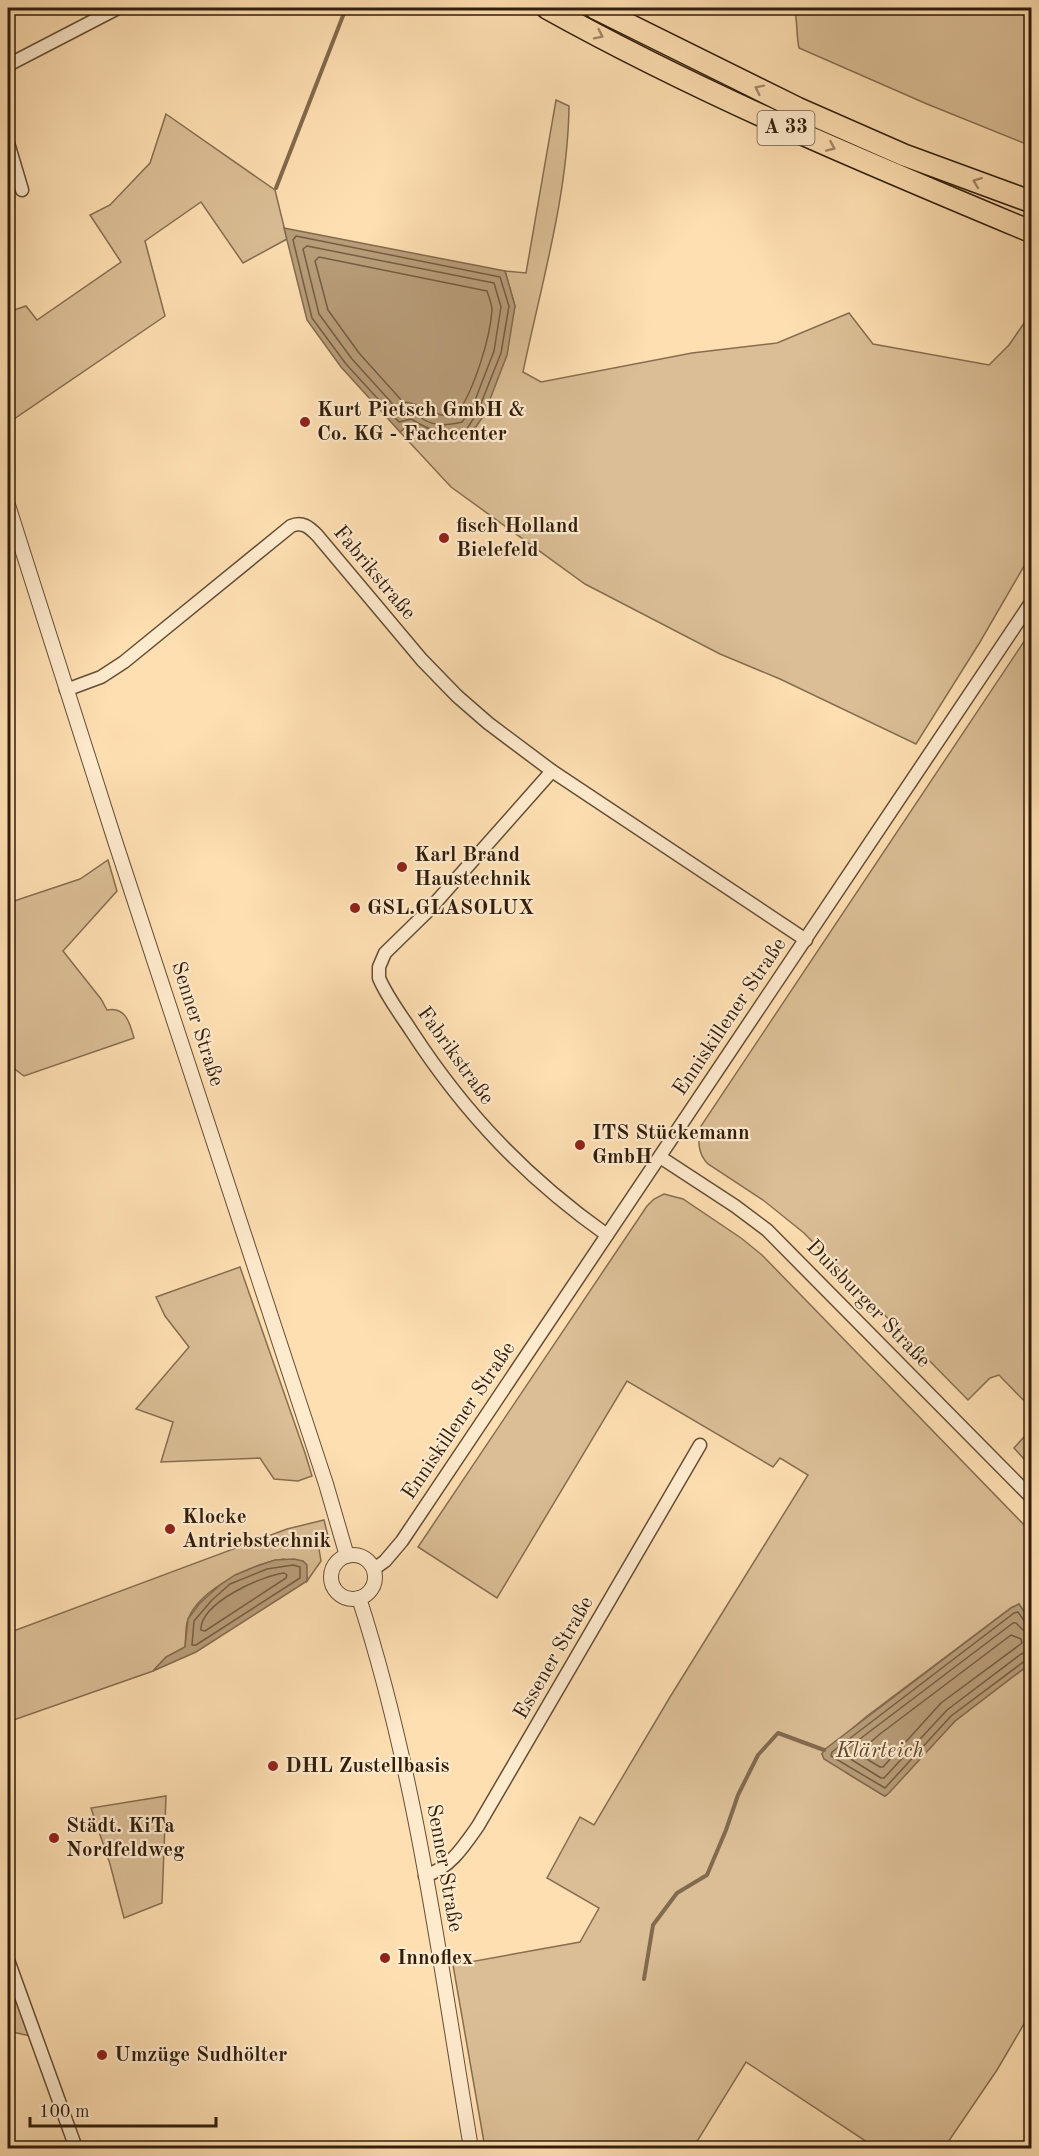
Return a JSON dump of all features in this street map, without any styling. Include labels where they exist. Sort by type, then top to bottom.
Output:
[{"type":"highway","name":"A 33","points":[[548,8],[786,128],[1032,232]]},
{"type":"highway","name":"A 33","points":[[596,8],[808,112],[904,154],[1032,202]]},
{"type":"street","points":[[8,65],[118,8]]},
{"type":"street","points":[[8,143],[22,190]]},
{"type":"street","name":"Senner Straße","points":[[8,505],[66,690],[326,1484],[347,1556]]},
{"type":"street","name":"Fabrikstraße","points":[[66,690],[100,677],[124,662],[291,526],[303,525],[317,535],[422,660],[457,696],[488,723],[552,771],[806,940]]},
{"type":"street","name":"Enniskillener Straße","points":[[374,1569],[397,1549],[1032,601]]},
{"type":"street","name":"Fabrikstraße","points":[[552,771],[429,910],[385,953],[379,967],[379,978],[427,1055],[497,1143],[554,1196],[607,1235]]},
{"type":"street","name":"Duisburger Straße","points":[[660,1157],[767,1230],[1032,1498]]},
{"type":"street","name":"Essener Straße","points":[[425,1875],[434,1873],[450,1861],[478,1826],[700,1445]]},
{"type":"street","points":[[347,1556],[362,1557],[374,1569],[374,1586],[359,1598],[347,1598],[336,1591],[333,1586],[333,1568],[347,1556]]},
{"type":"street","name":"Senner Straße","points":[[359,1598],[404,1766],[425,1875],[471,2148]]},
{"type":"street","points":[[8,1960],[76,2148]]},
{"type":"shaded area","points":[[794,8],[1031,8],[1031,146],[799,48]]},
{"type":"shaded area","points":[[556,100],[569,106],[564,173],[523,372],[541,382],[692,353],[777,343],[849,313],[873,344],[989,365],[1009,345],[1031,313],[1031,554],[980,642],[916,744],[780,679],[720,654],[585,584],[451,487],[400,432],[409,424],[443,440],[470,435],[484,415],[515,306],[505,271],[526,273]]},
{"type":"shaded area","points":[[166,114],[275,190],[287,239],[243,263],[201,202],[145,241],[165,316],[8,423],[8,312],[26,306],[37,320],[121,262],[90,215],[110,205],[150,163]]},
{"type":"shaded area","points":[[1031,631],[1031,1408],[999,1375],[990,1378],[968,1400],[804,1233],[763,1200],[708,1164],[700,1151],[699,1141],[701,1126]]},
{"type":"shaded area","points":[[108,860],[117,891],[63,951],[107,1010],[113,1009],[123,1013],[134,1038],[24,1076],[8,1064],[8,903],[80,879]]},
{"type":"shaded area","points":[[664,1194],[683,1199],[762,1255],[1031,1532],[1031,1622],[1019,1604],[1011,1608],[867,1716],[822,1754],[848,1774],[885,1796],[955,1721],[1031,1663],[1031,2012],[997,2070],[944,2148],[876,2148],[746,2062],[693,2148],[485,2148],[453,1965],[580,1942],[599,1908],[547,1878],[580,1817],[594,1825],[670,1697],[808,1475],[780,1458],[773,1467],[627,1381],[497,1598],[418,1547],[647,1206]]},
{"type":"shaded area","points":[[240,1267],[312,1476],[298,1481],[274,1479],[260,1458],[161,1462],[173,1422],[136,1409],[189,1347],[165,1316],[156,1297]]},
{"type":"shaded area","points":[[1031,1429],[1031,1467],[1014,1448]]},
{"type":"shaded area","points":[[324,1520],[329,1540],[318,1543],[321,1561],[307,1581],[307,1577],[284,1559],[258,1566],[229,1579],[194,1608],[188,1619],[185,1647],[166,1657],[153,1671],[8,1722],[8,1633],[287,1529]]},
{"type":"shaded area","points":[[166,1796],[162,1903],[124,1918],[110,1864],[91,1808]]},
{"type":"shaded area","points":[[8,1973],[30,2036],[8,2031]]},
{"type":"water","points":[[284,228],[505,271],[515,306],[507,355],[484,415],[470,435],[438,438],[423,434],[409,424],[400,432],[341,367],[307,320]]},
{"type":"water","points":[[275,1560],[303,1561],[307,1565],[307,1581],[196,1652],[153,1671],[166,1657],[185,1647],[188,1619],[199,1604],[220,1585],[235,1575],[257,1566]]},
{"type":"water","name":"Klärteich","points":[[1019,1604],[1031,1622],[1031,1663],[955,1721],[889,1793],[885,1796],[881,1794],[824,1759],[822,1754],[824,1750]]},
{"type":"waterway","points":[[276,188],[346,8]]},
{"type":"waterway","points":[[644,1979],[653,1925],[677,1893],[707,1875],[738,1795],[758,1755],[778,1733],[824,1750]]},
{"type":"place","name":"Kurt Pietsch GmbH & Co. KG - Fachcenter","points":[[305,422]]},
{"type":"place","name":"fisch Holland Bielefeld","points":[[444,538]]},
{"type":"place","name":"Karl Brand Haustechnik","points":[[402,867]]},
{"type":"place","name":"GSL.GLASOLUX","points":[[355,908]]},
{"type":"place","name":"ITS Stückemann GmbH","points":[[580,1145]]},
{"type":"place","name":"Klocke Antriebstechnik","points":[[170,1529]]},
{"type":"place","name":"DHL Zustellbasis","points":[[273,1766]]},
{"type":"place","name":"Städt. KiTa Nordfeldweg","points":[[54,1838]]},
{"type":"place","name":"Innoflex","points":[[385,1958]]},
{"type":"place","name":"Umzüge Sudhölter","points":[[102,2055]]}]
